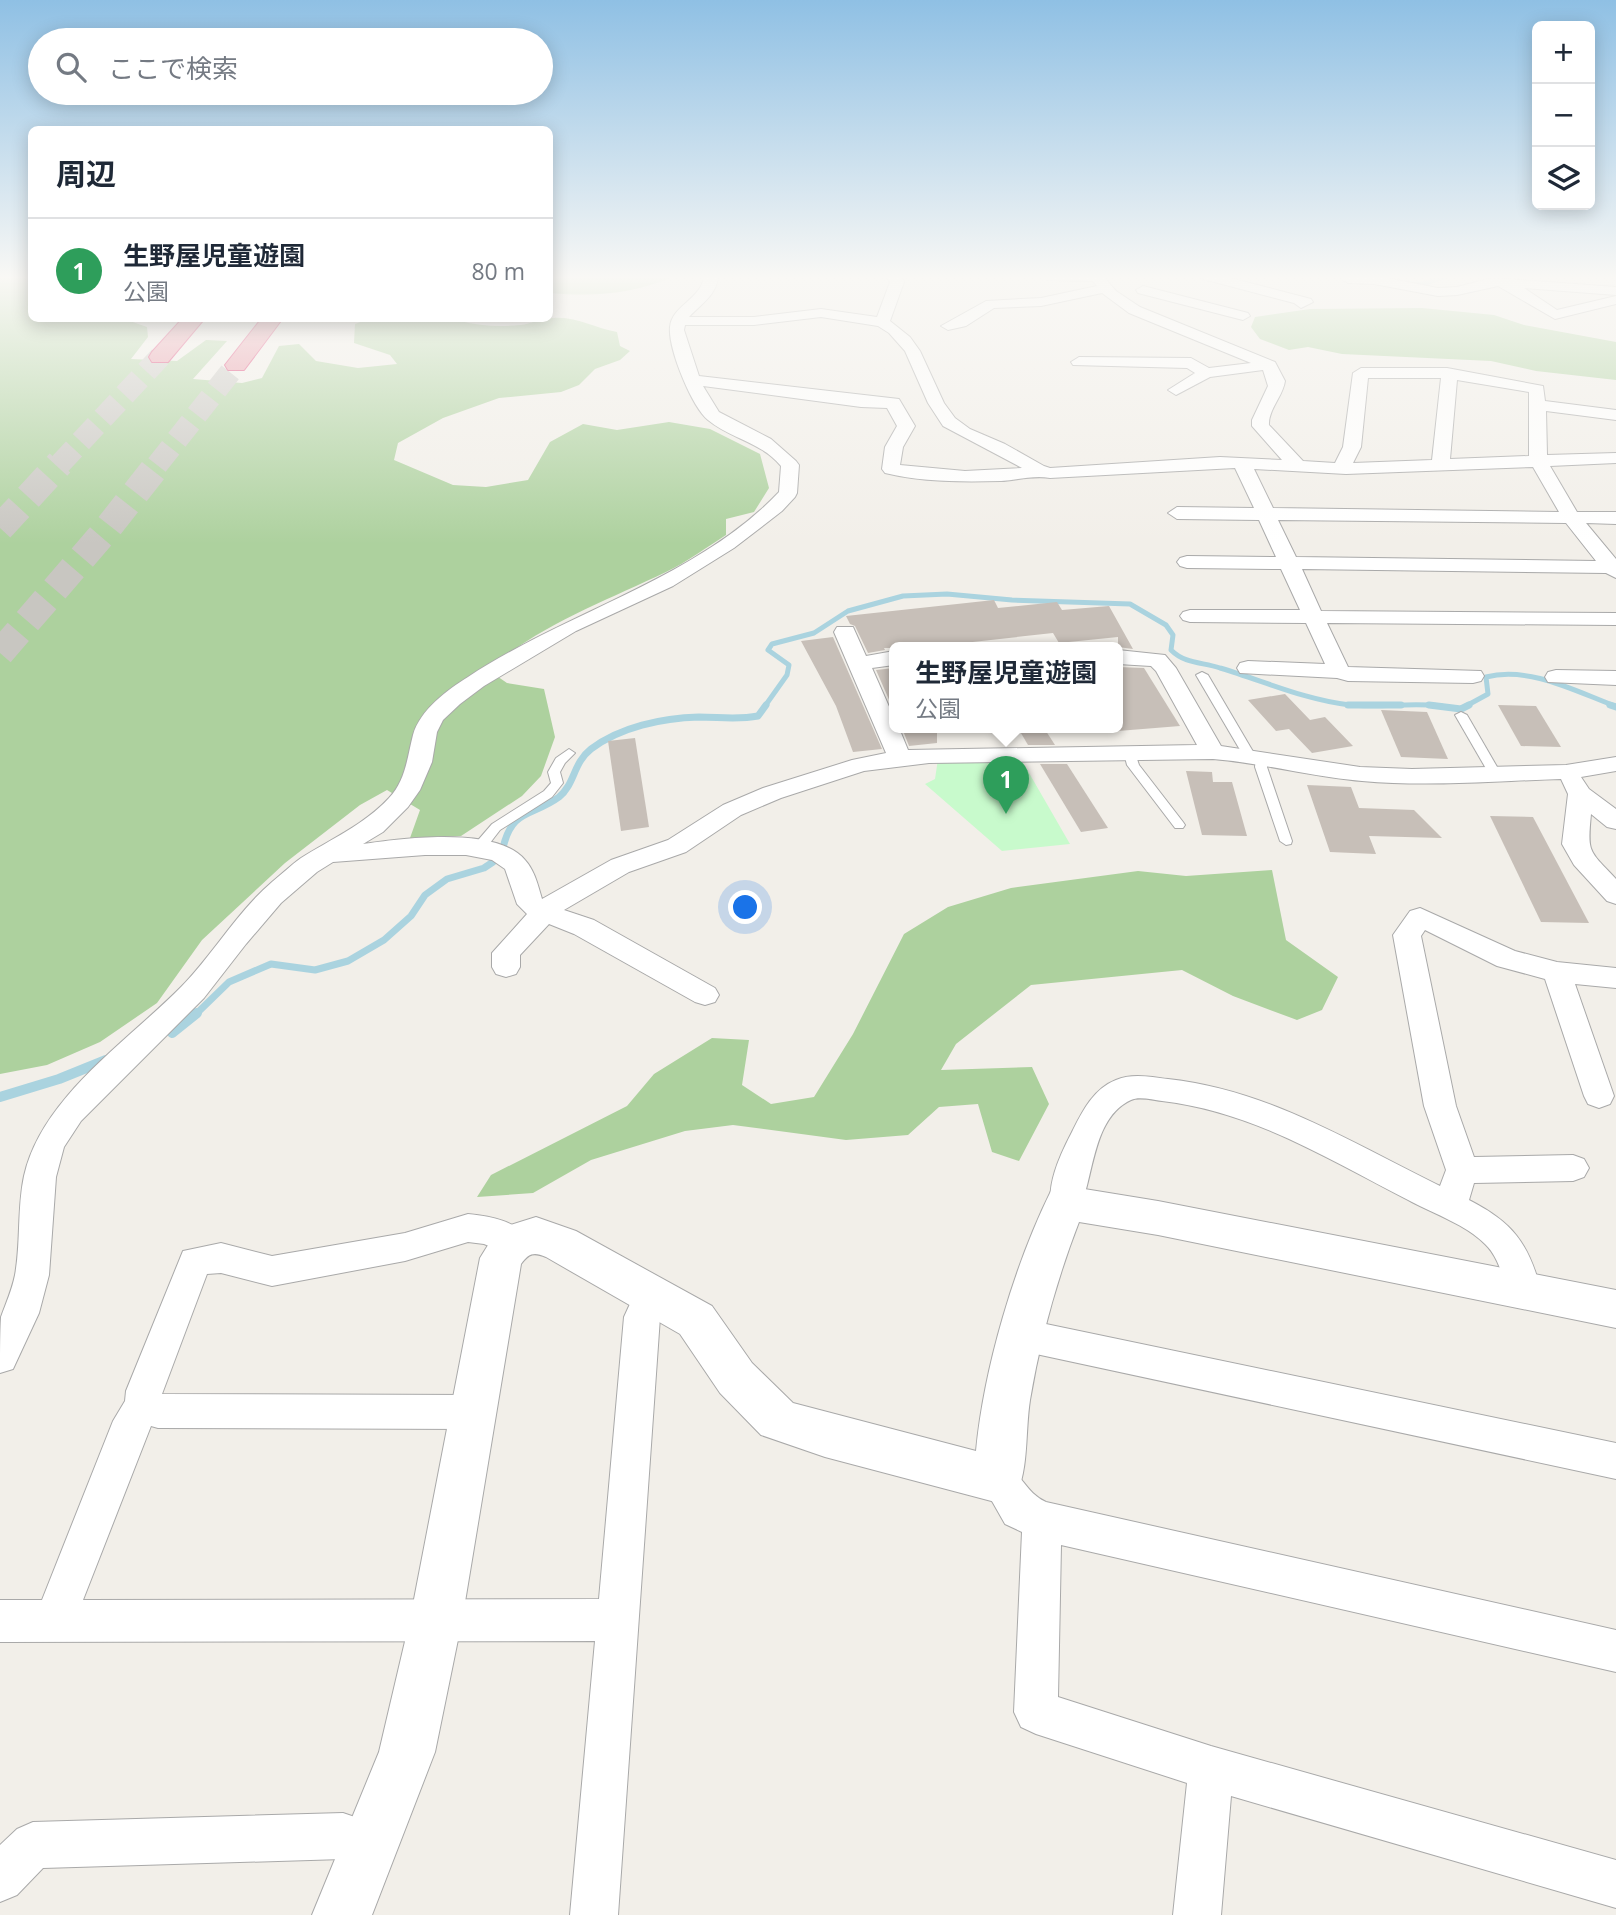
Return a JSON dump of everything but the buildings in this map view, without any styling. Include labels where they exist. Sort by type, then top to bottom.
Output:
[{"type":"street","points":[[0,1357],[21,1313],[32,1275],[43,1166],[49,1145],[70,1112],[194,991],[236,937],[272,897],[308,866],[374,826],[399,803],[411,785],[420,762],[425,732],[433,717],[452,699],[476,681],[569,627],[689,570],[775,507],[788,493],[790,465],[783,456],[773,447],[713,416],[706,408],[686,365]]},
{"type":"street","points":[[921,365],[948,422],[1038,471]]},
{"type":"street","points":[[1195,365],[1206,373]]},
{"type":"street","points":[[1176,390],[1206,373],[1266,365]]},
{"type":"street","points":[[1269,365],[1275,372],[1277,382],[1260,420],[1261,426],[1298,467]]},
{"type":"street","points":[[1346,469],[1344,463],[1352,447],[1361,373],[1447,373],[1537,389],[1538,460],[1572,517],[1615,569]]},
{"type":"street","points":[[1444,465],[1441,460],[1449,378],[1447,373]]},
{"type":"street","points":[[694,380],[861,402],[902,393],[929,382]]},
{"type":"street","points":[[902,393],[906,426],[894,447],[891,469],[909,474],[1074,472],[1220,461],[1346,469],[1616,458]]},
{"type":"street","points":[[1539,405],[1616,415]]},
{"type":"street","points":[[1242,463],[1339,671]]},
{"type":"street","points":[[1177,513],[1616,518]]},
{"type":"street","points":[[1187,562],[1615,569]]},
{"type":"street","points":[[1190,615],[1616,619]]},
{"type":"street","points":[[845,632],[889,732]]},
{"type":"street","points":[[1123,657],[1157,660],[1165,668],[1213,752]]},
{"type":"street","points":[[860,663],[889,659]]},
{"type":"street","points":[[1248,668],[1339,671],[1348,674],[1473,676]]},
{"type":"street","points":[[1556,677],[1616,678]]},
{"type":"street","points":[[889,733],[900,758]]},
{"type":"street","points":[[506,967],[506,953],[544,912],[620,866],[677,846],[732,810],[753,800],[832,773],[900,758],[1213,752],[1256,756],[1360,774],[1412,776],[1566,772],[1616,764]]},
{"type":"street","points":[[1566,772],[1580,794],[1616,821]]},
{"type":"street","points":[[1580,794],[1575,844],[1583,859],[1616,895]]},
{"type":"street","points":[[331,853],[347,856],[367,851],[462,846],[493,851],[515,864],[530,904],[584,927],[705,995]]},
{"type":"street","points":[[1450,1207],[1462,1170],[1440,1106],[1408,935],[1420,917],[1507,959],[1557,972],[1616,978]]},
{"type":"street","points":[[1557,972],[1599,1096]]},
{"type":"street","points":[[1524,1291],[1521,1276],[1497,1234],[1311,1133],[1220,1098],[1188,1091],[1126,1087],[1107,1099],[1085,1139],[1068,1184],[1066,1203],[1052,1233],[1022,1335],[999,1442],[999,1480],[1019,1510],[1042,1521],[1616,1651]]},
{"type":"street","points":[[1462,1170],[1573,1168]]},
{"type":"street","points":[[1066,1203],[1158,1218],[1616,1309]]},
{"type":"street","points":[[55,1620],[132,1421],[143,1406],[144,1391],[195,1261],[221,1258],[272,1271],[405,1247],[468,1228],[489,1230],[513,1242]]},
{"type":"street","points":[[342,1915],[407,1752],[436,1620],[500,1258],[513,1242],[537,1234],[561,1244],[696,1320],[736,1378],[778,1420],[825,1435],[999,1480]]},
{"type":"street","points":[[594,1915],[642,1317],[652,1293]]},
{"type":"street","points":[[1022,1335],[1616,1461]]},
{"type":"street","points":[[143,1406],[158,1411],[472,1412]]},
{"type":"street","points":[[1042,1521],[1036,1712],[1211,1768],[1616,1884]]},
{"type":"street","points":[[0,1621],[618,1620]]},
{"type":"street","points":[[1198,1915],[1211,1768]]},
{"type":"street","points":[[0,1878],[33,1845],[343,1836],[371,1844]]},
{"type":"lane","points":[[1202,674],[1256,756],[1286,841]]},
{"type":"lane","points":[[1461,716],[1494,772]]},
{"type":"lane","points":[[478,849],[496,827],[548,794],[557,783],[554,772],[560,761],[569,753]]},
{"type":"lane","points":[[1130,753],[1133,765],[1179,825]]},
{"type":"green space","points":[[0,365],[205,365],[193,379],[242,383],[262,378],[269,365],[342,365],[358,368],[384,365],[605,365],[595,369],[579,385],[561,392],[499,398],[443,418],[398,443],[394,460],[453,485],[486,487],[528,480],[550,442],[583,424],[617,430],[669,422],[710,429],[760,454],[769,488],[754,512],[726,519],[726,535],[682,564],[551,627],[488,670],[507,683],[544,689],[555,737],[541,776],[522,796],[461,836],[410,838],[420,810],[387,790],[360,805],[285,863],[202,940],[157,1003],[100,1042],[47,1065],[0,1074]]},
{"type":"green space","points":[[1511,365],[1616,365],[1616,380]]},
{"type":"green space","points":[[938,759],[1021,759],[1070,844],[1002,851],[925,784],[935,779]]},
{"type":"green space","points":[[1272,870],[1286,940],[1338,977],[1322,1010],[1297,1020],[1233,996],[1182,970],[1031,985],[956,1044],[941,1070],[1032,1067],[1049,1104],[1019,1161],[992,1152],[978,1104],[939,1107],[908,1135],[846,1140],[733,1125],[685,1131],[591,1160],[533,1193],[477,1197],[491,1175],[627,1106],[654,1074],[712,1038],[749,1040],[742,1085],[771,1104],[814,1097],[853,1034],[904,934],[948,907],[1011,888],[1138,871],[1186,876]]},
{"type":"waterway","points":[[765,706],[787,675],[789,665],[768,650],[772,644],[814,633],[848,611],[903,596],[947,594],[1012,600],[1130,604],[1166,625],[1173,635],[1171,650],[1176,655],[1301,695],[1350,705]]},
{"type":"waterway","points":[[1466,706],[1488,694],[1486,677],[1502,674],[1535,677],[1615,706]]},
{"type":"waterway","points":[[503,848],[512,826],[524,815],[559,797],[585,755],[602,741],[628,729],[671,719],[758,716],[766,705]]},
{"type":"waterway","points":[[1350,705],[1401,705]]},
{"type":"waterway","points":[[1350,705],[1434,706]]},
{"type":"waterway","points":[[1429,705],[1434,706]]},
{"type":"waterway","points":[[1434,706],[1461,709],[1469,705]]},
{"type":"waterway","points":[[1610,705],[1616,707]]},
{"type":"waterway","points":[[1434,706],[1442,706]]},
{"type":"waterway","points":[[195,1015],[229,982],[271,964],[315,970],[348,961],[384,940],[411,916],[425,895],[447,879],[484,868],[493,862]]},
{"type":"waterway","points":[[172,1033],[197,1013]]},
{"type":"waterway","points":[[0,1097],[59,1079],[106,1060]]},
{"type":"tunnel","points":[[59,465],[152,365]]},
{"type":"tunnel","points":[[157,465],[236,365]]},
{"type":"tunnel","points":[[0,528],[60,463]]},
{"type":"tunnel","points":[[0,653],[107,529],[159,463]]},
{"type":"place","name":"生野屋児童遊園","points":[[1006,814]]}]
